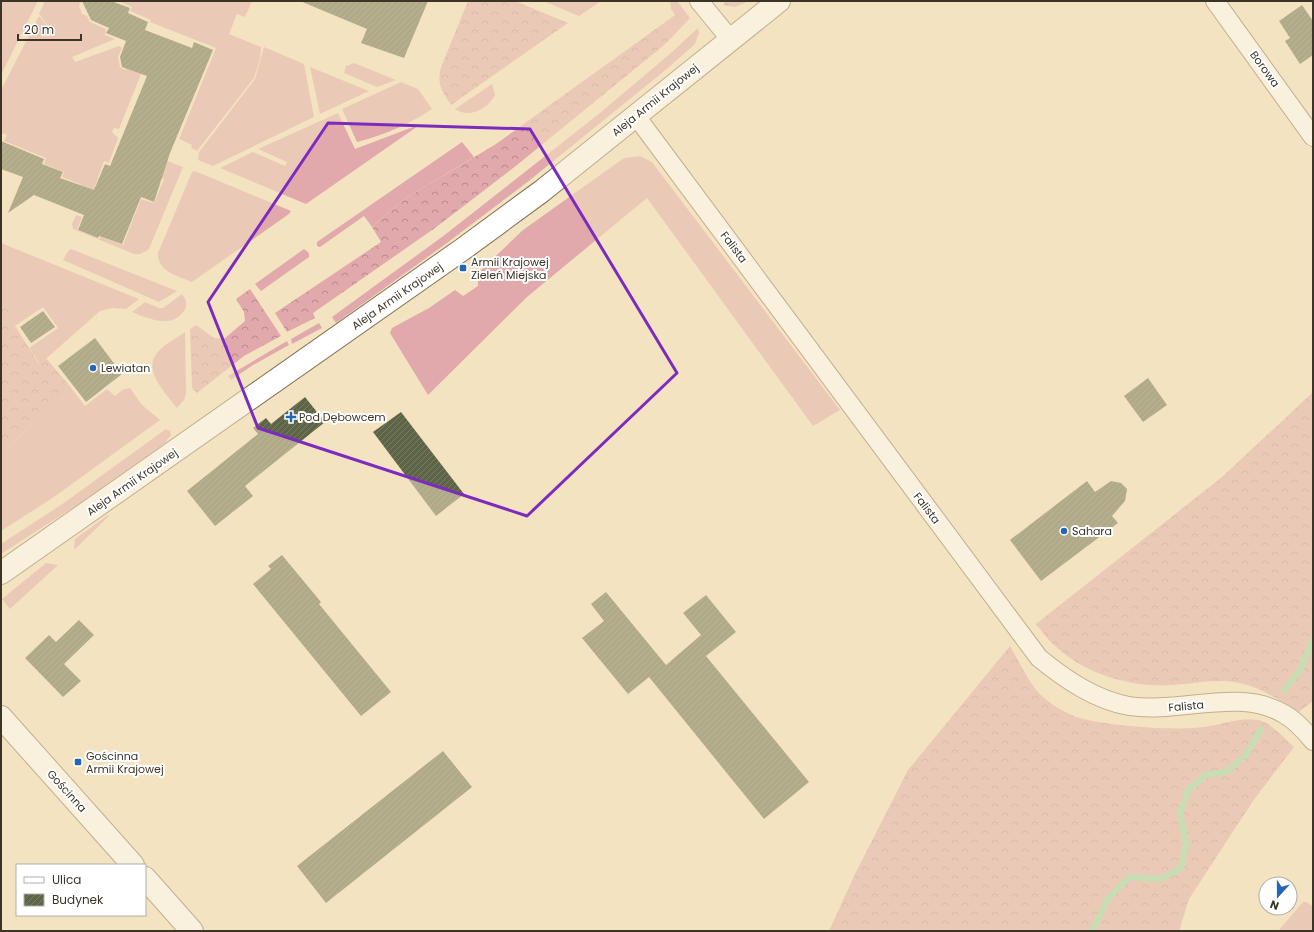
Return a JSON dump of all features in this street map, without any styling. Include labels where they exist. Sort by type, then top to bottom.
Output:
[{"type":"street","points":[[699,1],[731,40]]},
{"type":"street","name":"Aleja Armii Krajowej","points":[[1,573],[463,249],[542,190],[779,1]]},
{"type":"street","name":"Borowa","points":[[1215,1],[1313,137]]},
{"type":"street","name":"Falista","points":[[636,116],[1039,658],[1058,673],[1102,698],[1128,705],[1149,708],[1234,702],[1269,706],[1285,714],[1313,741]]},
{"type":"street","name":"Gościnna","points":[[1,717],[132,864]]},
{"type":"street","points":[[146,879],[192,931]]},
{"type":"highlighted area","points":[[328,123],[530,129],[677,373],[527,516],[258,428],[208,302]]},
{"type":"green space","points":[[1,1],[38,1],[1,75]]},
{"type":"green space","points":[[45,1],[81,1],[79,6],[82,14],[87,16],[90,22],[106,29],[105,35],[115,39],[72,57],[75,62],[119,46],[122,48],[118,57],[120,67],[125,70],[132,63],[143,69],[119,129],[114,128],[112,132],[118,138],[109,163],[104,161],[95,186],[99,188],[95,198],[80,192],[82,185],[62,177],[64,172],[44,164],[46,158],[4,141],[7,135],[1,133],[1,90],[39,16],[54,34],[39,14]]},
{"type":"green space","points":[[118,1],[252,1],[245,17],[237,14],[229,34],[261,47],[260,59],[254,78],[197,151],[191,148],[192,145],[179,139],[216,48],[150,22],[151,20],[130,11],[132,7]]},
{"type":"green space","points":[[468,1],[515,1],[568,23],[451,105],[441,87],[439,78],[441,67]]},
{"type":"green space","points":[[543,1],[601,1],[579,16]]},
{"type":"green space","points":[[670,1],[677,1],[690,18],[674,35],[664,23],[675,15],[671,9]]},
{"type":"green space","points":[[726,1],[749,1],[735,7],[723,5]]},
{"type":"green space","points":[[664,23],[674,35],[663,46],[517,165],[435,228],[313,313],[315,318],[287,332],[275,313],[381,242],[372,227],[403,200],[496,144]]},
{"type":"green space","points":[[698,28],[699,33],[695,44],[668,68],[530,180],[447,243],[336,323],[332,317],[442,237],[600,113]]},
{"type":"green space","points":[[264,47],[304,64],[314,117],[213,166],[198,160],[199,152],[255,79]]},
{"type":"green space","points":[[354,63],[396,80],[377,87],[344,73],[346,66]]},
{"type":"green space","points":[[310,67],[369,91],[320,114]]},
{"type":"green space","points":[[401,82],[418,89],[432,109],[415,120],[377,136],[357,142],[342,109]]},
{"type":"green space","points":[[492,84],[495,95],[483,108],[472,113],[460,112],[455,109]]},
{"type":"green space","points":[[338,113],[355,149],[421,124],[306,204],[220,168],[253,152],[285,166],[287,162],[258,149]]},
{"type":"green space","points":[[462,142],[474,157],[403,200],[372,227],[364,216],[320,247],[317,246],[317,242]]},
{"type":"green space","points":[[640,156],[652,162],[840,410],[813,426],[647,198],[527,297],[428,395],[390,333],[392,328],[429,308],[455,290],[463,296],[478,286],[478,273],[523,230],[624,158]]},
{"type":"green space","points":[[165,160],[183,167],[149,249],[142,253],[134,254],[73,229],[72,224],[76,215],[82,217],[77,230],[99,239],[101,237],[123,245],[141,199],[154,203],[164,179],[158,177]]},
{"type":"green space","points":[[195,171],[291,211],[289,214],[192,282],[165,269],[161,265],[158,253],[192,172]]},
{"type":"green space","points":[[1,243],[139,299],[126,309],[112,308],[100,311],[40,364],[29,348],[58,328],[43,307],[15,326],[1,296]]},
{"type":"green space","points":[[71,249],[177,291],[159,302],[63,260],[68,251]]},
{"type":"green space","points":[[304,249],[309,253],[309,257],[261,291],[255,284]]},
{"type":"green space","points":[[250,289],[281,336],[244,356],[197,393],[192,388],[190,329],[196,325],[214,338],[224,339],[245,321],[244,312],[236,299]]},
{"type":"green space","points":[[182,294],[185,298],[186,307],[179,316],[173,320],[152,320],[132,312],[145,302],[159,308],[163,308]]},
{"type":"green space","points":[[1,296],[15,326],[39,364],[46,358],[68,384],[63,399],[33,424],[1,454]]},
{"type":"green space","points":[[319,323],[322,328],[292,344],[291,339]]},
{"type":"green space","points":[[185,332],[186,393],[184,400],[177,408],[162,389],[152,367],[153,360],[157,353]]},
{"type":"green space","points":[[287,341],[289,345],[253,365],[231,380],[228,376]]},
{"type":"green space","points":[[68,384],[85,406],[107,389],[115,396],[124,389],[130,388],[142,405],[160,420],[54,497],[1,531],[1,454],[33,424],[63,399]]},
{"type":"green space","points":[[1313,392],[1313,701],[1299,712],[1263,691],[1239,683],[1214,681],[1156,685],[1125,681],[1109,677],[1079,664],[1049,640],[1036,624],[1222,477]]},
{"type":"green space","points":[[166,429],[170,431],[171,435],[165,443],[77,505],[1,554],[1,544],[61,505]]},
{"type":"green space","points":[[108,515],[109,516],[74,550],[75,539]]},
{"type":"green space","points":[[46,563],[58,565],[10,609],[2,599]]},
{"type":"green space","points":[[1010,646],[1029,680],[1038,692],[1054,705],[1074,716],[1086,720],[1120,725],[1158,728],[1204,727],[1237,720],[1251,719],[1258,720],[1273,727],[1294,747],[1253,801],[1189,899],[1179,931],[829,931],[855,874],[908,770]]},
{"type":"green space","points":[[1303,902],[1307,902],[1313,907],[1313,931],[1278,931],[1291,916],[1298,916],[1298,908]]},
{"type":"building","points":[[82,1],[111,1],[130,8],[128,13],[148,22],[145,30],[192,48],[194,42],[213,50],[170,153],[154,202],[141,197],[122,244],[99,236],[98,238],[78,230],[84,215],[34,195],[8,213],[23,177],[1,169],[1,141],[44,159],[42,164],[63,172],[60,178],[94,190],[105,164],[110,166],[147,76],[122,67],[120,57],[126,41],[106,33],[109,28],[91,20]]},
{"type":"building","points":[[300,1],[428,1],[404,58],[361,43],[367,29]]},
{"type":"building","points":[[1302,5],[1313,21],[1313,55],[1300,64],[1285,41],[1290,38],[1279,21]]},
{"type":"building","points":[[43,311],[55,327],[31,343],[20,327]]},
{"type":"building","points":[[95,338],[122,374],[86,402],[58,366]]},
{"type":"building","points":[[1148,378],[1167,405],[1143,422],[1124,396]]},
{"type":"building","points":[[305,397],[325,422],[245,486],[253,496],[215,526],[187,491],[258,434],[253,428],[266,418],[271,424]]},
{"type":"building","points":[[401,412],[464,494],[436,516],[373,432]]},
{"type":"building","name":"Sahara","points":[[1087,481],[1095,492],[1111,481],[1121,483],[1127,489],[1125,501],[1112,516],[1118,523],[1041,581],[1010,540]]},
{"type":"building","points":[[282,555],[321,602],[319,604],[391,692],[361,716],[253,584],[271,569],[268,566]]},
{"type":"building","points":[[606,592],[666,665],[701,635],[683,613],[706,595],[736,632],[706,656],[809,782],[764,819],[649,677],[628,694],[582,638],[604,621],[591,604]]},
{"type":"building","points":[[79,620],[94,635],[64,664],[81,681],[63,697],[25,658],[49,635],[56,642]]},
{"type":"building","points":[[443,751],[472,787],[326,903],[297,866]]},
{"type":"waterway","points":[[1284,690],[1300,671],[1313,639]]},
{"type":"waterway","points":[[1092,931],[1108,899],[1129,877],[1161,879],[1181,868],[1186,843],[1180,813],[1188,790],[1206,775],[1226,772],[1245,756],[1261,729]]},
{"type":"place","name":"Armii Krajowej Zieleń Miejska","points":[[463,268]]},
{"type":"place","name":"Lewiatan","points":[[93,368]]},
{"type":"place","name":"Pod Dębowcem","points":[[291,417]]},
{"type":"place","name":"Sahara","points":[[1064,531]]},
{"type":"place","name":"Gościnna Armii Krajowej","points":[[78,762]]}]
